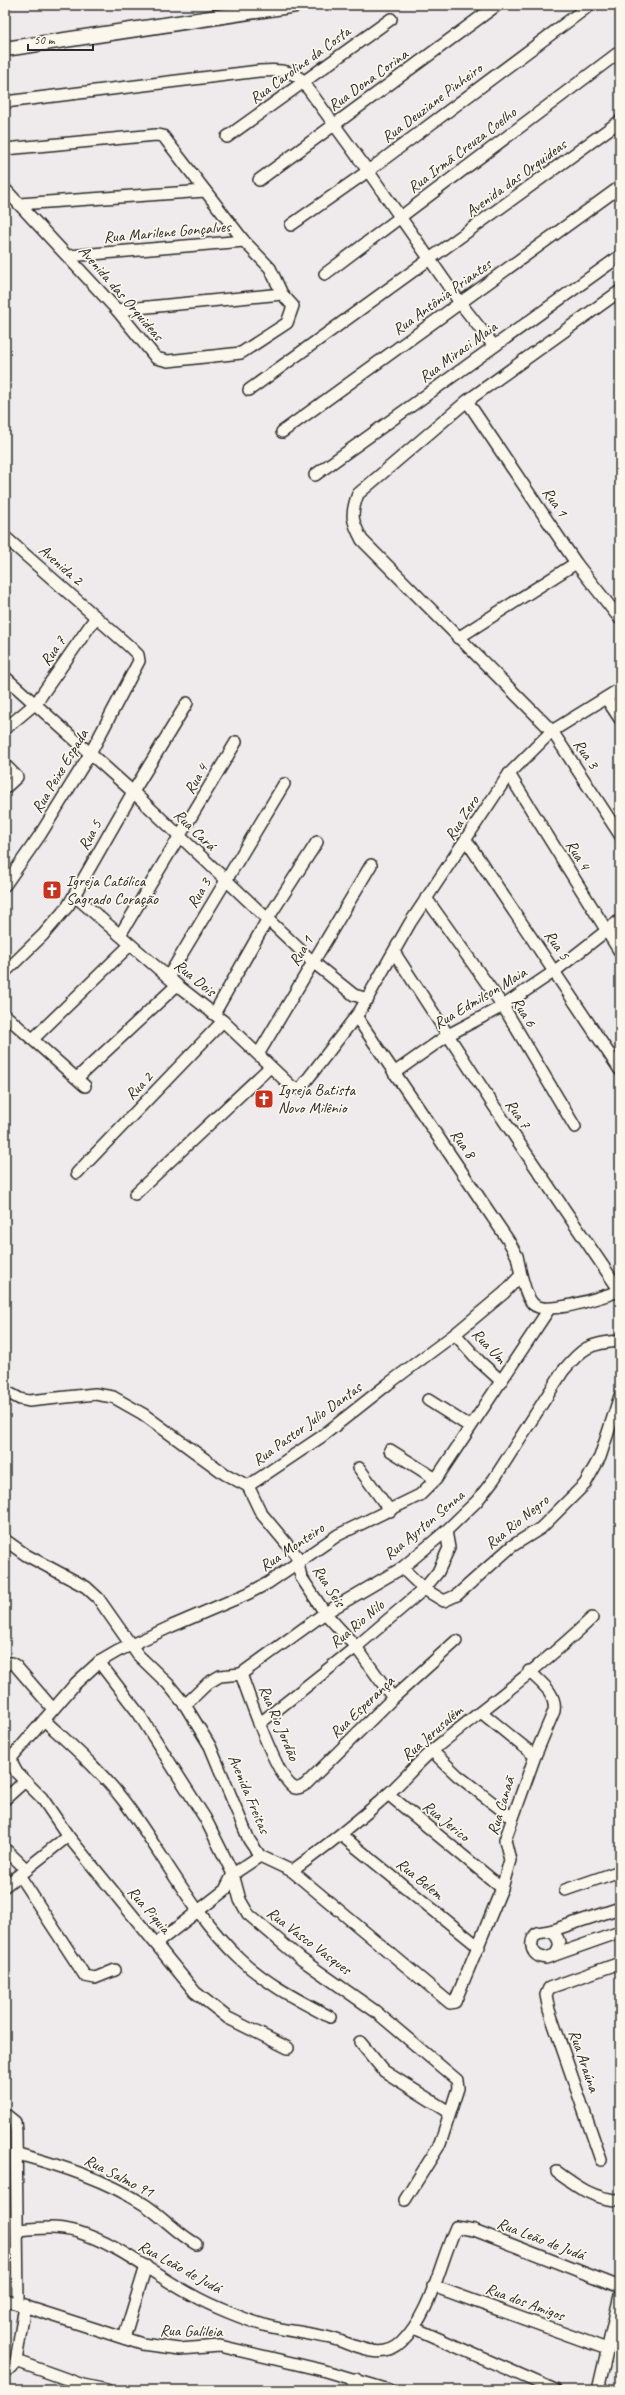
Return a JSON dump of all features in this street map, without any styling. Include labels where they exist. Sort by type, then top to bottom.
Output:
[{"type":"main road","points":[[5,49],[296,5]]},
{"type":"street","name":"Rua Dona Corina","points":[[259,180],[497,5]]},
{"type":"street","name":"Rua Deuziane Pinheiro","points":[[291,225],[368,171],[590,5]]},
{"type":"street","name":"Rua Caroline da Costa","points":[[227,137],[391,19]]},
{"type":"street","name":"Rua Irmã Creuza Coelho","points":[[325,274],[618,52]]},
{"type":"street","points":[[5,102],[259,71],[286,71],[295,74],[401,216],[461,304],[494,346]]},
{"type":"street","name":"Avenida das Orquideas","points":[[249,390],[335,326],[431,260],[620,121]]},
{"type":"street","points":[[5,149],[156,135],[163,136],[244,241],[270,268],[282,294],[117,310]]},
{"type":"street","name":"Rua Antônia Priantes","points":[[282,432],[461,304],[620,187]]},
{"type":"street","name":"Avenida das Orquideas","points":[[5,189],[69,256],[117,310],[156,358],[162,360],[241,354],[287,323],[291,317],[293,306],[282,294]]},
{"type":"street","points":[[19,204],[205,191]]},
{"type":"street","name":"Rua Marilene Gonçalves","points":[[69,256],[244,241]]},
{"type":"street","name":"Rua Miraci Maia","points":[[315,475],[620,256]]},
{"type":"street","name":"Rua 3","points":[[620,291],[468,401],[358,494],[352,514],[352,521],[362,540],[552,731],[620,835]]},
{"type":"street","name":"Rua 1","points":[[468,401],[576,563],[620,619]]},
{"type":"street","name":"Avenida 2","points":[[5,536],[138,656],[139,661],[135,670]]},
{"type":"street","points":[[458,638],[576,563]]},
{"type":"street","name":"Rua 7","points":[[5,729],[36,703],[96,617]]},
{"type":"street","name":"Rua Peixe Espada","points":[[5,885],[52,816],[90,754],[135,670]]},
{"type":"street","name":"Rua Cará","points":[[5,677],[36,703],[313,962],[354,996],[368,999]]},
{"type":"street","name":"Rua Zero","points":[[292,1086],[298,1090],[302,1088],[358,1014],[426,898],[509,774],[552,731],[620,689]]},
{"type":"street","points":[[606,698],[620,719]]},
{"type":"street","name":"Rua 5","points":[[5,972],[58,919],[75,896],[132,792],[187,703]]},
{"type":"street","name":"Rua 4","points":[[120,935],[180,838],[236,742]]},
{"type":"street","points":[[5,765],[17,777],[5,788]]},
{"type":"street","name":"Rua 4","points":[[509,774],[620,952]]},
{"type":"street","name":"Rua 3","points":[[168,977],[284,784]]},
{"type":"street","name":"Rua 5","points":[[466,840],[620,1070]]},
{"type":"street","points":[[214,1014],[267,920],[317,842]]},
{"type":"street","name":"Rua 1","points":[[259,1053],[371,865]]},
{"type":"street","name":"Rua Dois","points":[[75,896],[177,985],[224,1022],[259,1053],[270,1067],[292,1086]]},
{"type":"street","name":"Rua 6","points":[[426,898],[503,1006],[575,1127]]},
{"type":"street","name":"Rua Edmilson Maia","points":[[394,1073],[448,1035],[503,1006],[555,971],[620,920]]},
{"type":"street","points":[[33,1039],[130,945]]},
{"type":"street","name":"Rua 7","points":[[394,952],[494,1106],[620,1291]]},
{"type":"street","points":[[76,1078],[177,985]]},
{"type":"street","name":"Rua 8","points":[[354,996],[358,1014],[394,1073],[508,1240],[517,1256],[528,1296],[533,1304],[549,1309]]},
{"type":"street","points":[[5,1015],[86,1086]]},
{"type":"street","name":"Rua 2","points":[[77,1172],[224,1022]]},
{"type":"street","points":[[135,1194],[270,1067]]},
{"type":"street","name":"Rua Pastor Julio Dantas","points":[[5,1391],[20,1399],[30,1401],[95,1394],[113,1397],[143,1414],[224,1474],[248,1486],[321,1437],[455,1334],[504,1293],[521,1275]]},
{"type":"street","points":[[549,1309],[620,1291]]},
{"type":"street","name":"Rua Monteiro","points":[[12,1764],[15,1752],[52,1709],[99,1662],[172,1626],[236,1600],[268,1583],[338,1535],[390,1511],[420,1495],[436,1480],[469,1426],[549,1309]]},
{"type":"street","name":"Rua Um","points":[[455,1334],[478,1361],[500,1380]]},
{"type":"street","name":"Rua Ayrton Senna","points":[[241,1674],[325,1613],[402,1568],[446,1532],[477,1501],[494,1479],[563,1371],[579,1352],[594,1344],[620,1342]]},
{"type":"street","name":"Rua Rio Negro","points":[[424,1589],[444,1601],[451,1599],[512,1546],[541,1528],[585,1484],[600,1457],[620,1396]]},
{"type":"street","points":[[428,1400],[469,1426]]},
{"type":"street","points":[[390,1450],[436,1480]]},
{"type":"street","points":[[359,1468],[390,1511]]},
{"type":"street","name":"Rua Seis","points":[[248,1486],[261,1513],[292,1548],[298,1562],[301,1577],[325,1613],[356,1647],[393,1698]]},
{"type":"street","name":"Rua Rio Nilo","points":[[259,1724],[356,1647],[424,1589],[438,1572],[449,1548],[446,1532]]},
{"type":"street","name":"Avenida Freitas","points":[[5,1540],[26,1555],[86,1587],[98,1598],[131,1646],[168,1684],[185,1705],[213,1752],[249,1840],[260,1856],[292,1871],[446,2001],[455,2002]]},
{"type":"street","points":[[402,1568],[424,1589]]},
{"type":"street","name":"Rua Jerusalém","points":[[292,1871],[341,1835],[388,1794],[432,1751],[529,1672],[558,1651],[592,1618]]},
{"type":"street","name":"Rua Esperança","points":[[289,1783],[294,1788],[300,1788],[306,1784],[393,1698],[456,1641]]},
{"type":"street","name":"Rua Vasco Vasques","points":[[99,1662],[139,1714],[205,1818],[233,1874],[240,1900],[248,1914],[261,1927],[301,1959],[369,2007],[455,2076],[458,2088],[449,2112],[440,2144],[405,2200]]},
{"type":"street","points":[[5,1664],[16,1666],[52,1709]]},
{"type":"street","name":"Rua Canaã","points":[[455,2002],[479,1947],[502,1888],[510,1860],[505,1840],[534,1756],[555,1703],[553,1696],[529,1672]]},
{"type":"street","points":[[185,1705],[208,1683],[220,1676],[241,1674]]},
{"type":"street","name":"Rua Rio Jordão","points":[[241,1674],[271,1752],[289,1783]]},
{"type":"street","points":[[481,1712],[534,1756]]},
{"type":"street","points":[[44,1720],[84,1758],[123,1800],[199,1911],[238,1958],[257,1974],[284,1993],[330,2017]]},
{"type":"street","points":[[432,1751],[512,1818]]},
{"type":"street","name":"Rua Piquia","points":[[12,1764],[25,1781],[42,1798],[68,1836],[157,1943],[195,1992],[208,2004],[228,2018],[288,2048]]},
{"type":"street","points":[[5,1799],[25,1781]]},
{"type":"street","name":"Rua Jerico","points":[[388,1794],[502,1888]]},
{"type":"street","name":"Rua Belem","points":[[341,1835],[479,1947]]},
{"type":"street","points":[[5,1886],[68,1836]]},
{"type":"street","points":[[5,1849],[23,1872],[85,1976],[95,1978],[115,1970]]},
{"type":"street","points":[[157,1943],[225,1890],[233,1874],[260,1856]]},
{"type":"street","points":[[565,1890],[620,1871]]},
{"type":"street","points":[[620,1908],[550,1931],[537,1933],[532,1940],[532,1949],[542,1958],[555,1955],[620,1932]]},
{"type":"street","points":[[550,1931],[559,1942],[555,1955]]},
{"type":"street","name":"Rua Araúna","points":[[601,2160],[548,2005],[548,1990],[620,1963]]},
{"type":"street","points":[[360,2042],[384,2071],[449,2112]]},
{"type":"street","points":[[5,2114],[15,2122],[18,2154],[22,2304],[16,2361],[12,2368],[5,2372]]},
{"type":"street","name":"Rua Salmo 91","points":[[18,2154],[59,2165],[107,2184],[146,2206],[178,2233],[196,2244]]},
{"type":"street","points":[[557,2172],[587,2192],[603,2198],[620,2200]]},
{"type":"street","name":"Rua Leão de Judá","points":[[19,2230],[52,2227],[80,2233],[146,2266],[192,2296],[266,2326],[330,2338],[373,2353],[386,2351],[400,2345],[414,2328]]},
{"type":"street","name":"Rua Leão de Judá","points":[[433,2286],[456,2227],[474,2230],[620,2287]]},
{"type":"street","points":[[124,2338],[146,2266]]},
{"type":"street","points":[[433,2286],[414,2328],[555,2390]]},
{"type":"street","name":"Rua dos Amigos","points":[[433,2286],[607,2349]]},
{"type":"street","points":[[598,2390],[620,2295]]},
{"type":"street","name":"Rua Galileia","points":[[5,2300],[22,2304],[158,2348],[179,2349],[220,2346],[356,2379],[388,2390]]},
{"type":"street","points":[[16,2361],[83,2385],[107,2390]]},
{"type":"street","points":[[351,2390],[356,2379]]},
{"type":"place","name":"Igreja Católica Sagrado Coração","points":[[52,890]]},
{"type":"place","name":"Igreja Batista Novo Milênio","points":[[264,1099]]}]
